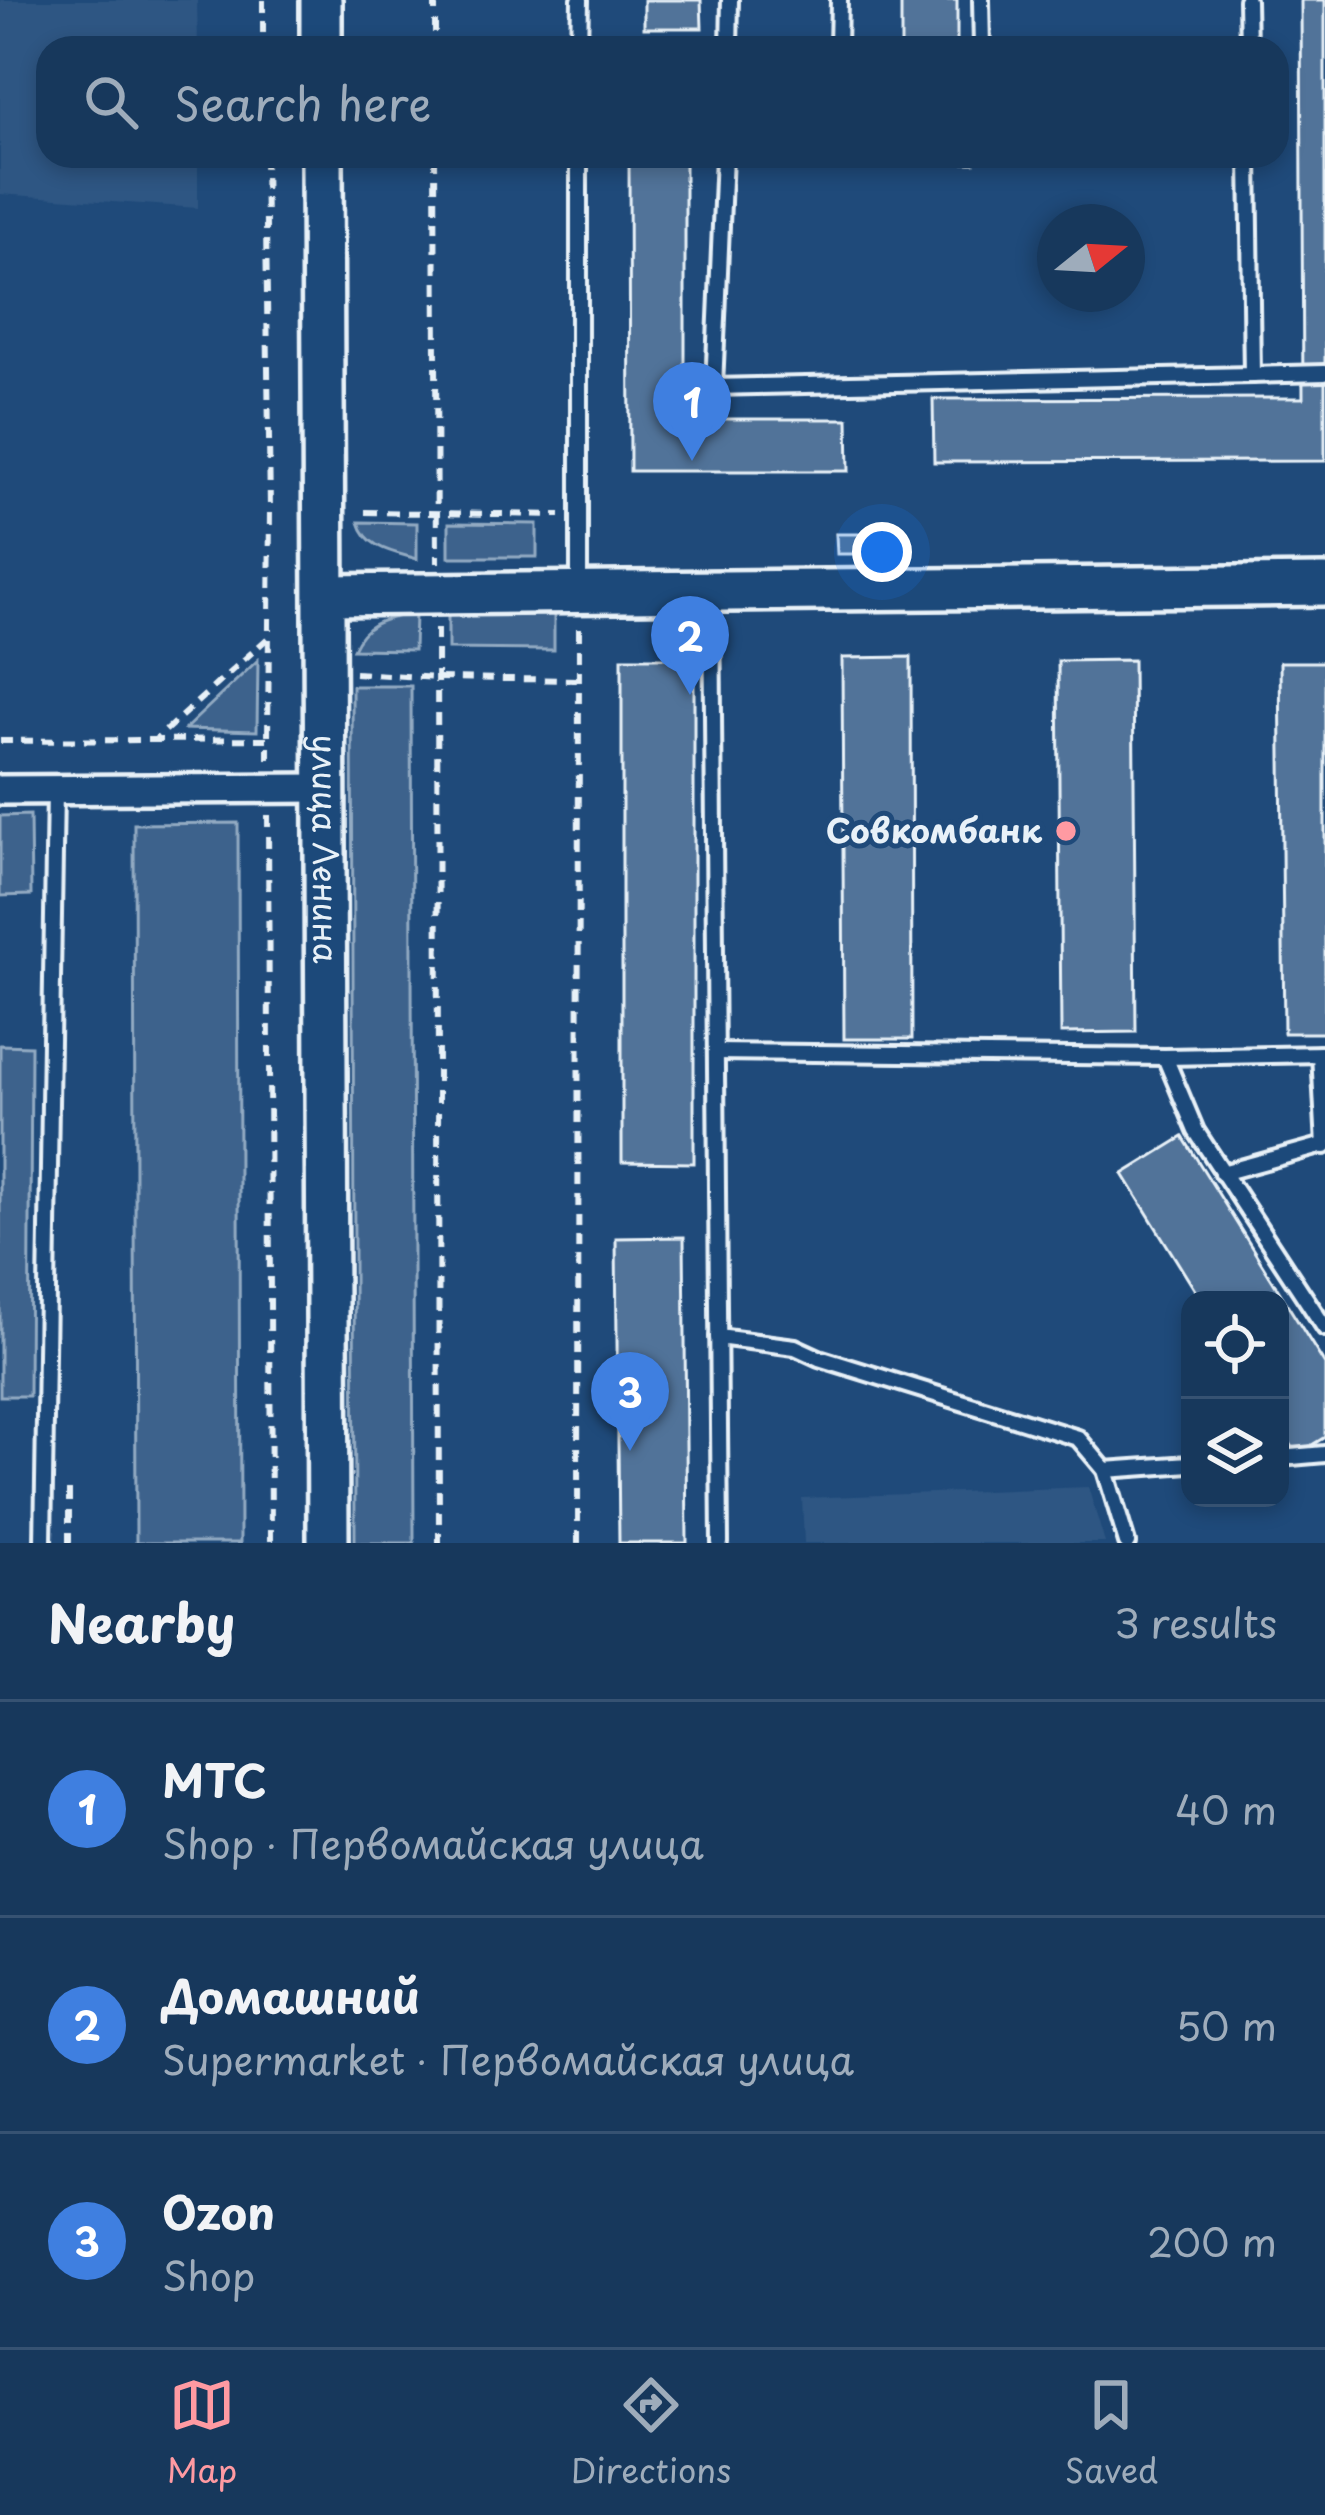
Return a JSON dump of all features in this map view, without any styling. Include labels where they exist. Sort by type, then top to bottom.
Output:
[{"type":"main road","points":[[321,0],[321,36]]},
{"type":"main road","name":"улица Ленина","points":[[322,168],[328,1543]]},
{"type":"main road","points":[[325,595],[1325,585]]},
{"type":"street","points":[[0,790],[325,788]]},
{"type":"lane","points":[[579,36],[580,0]]},
{"type":"lane","points":[[729,36],[730,0]]},
{"type":"lane","points":[[838,36],[839,0]]},
{"type":"lane","points":[[981,0],[982,36]]},
{"type":"lane","points":[[1247,0],[1248,36]]},
{"type":"lane","points":[[579,168],[579,592]]},
{"type":"lane","points":[[723,168],[714,387],[1325,373]]},
{"type":"lane","points":[[1249,168],[1252,375]]},
{"type":"lane","points":[[712,591],[720,1543]]},
{"type":"lane","points":[[43,1543],[55,790]]},
{"type":"lane","points":[[716,1052],[1323,1054],[1325,1145],[1222,1173]]},
{"type":"lane","points":[[1165,1057],[1196,1131],[1325,1328]]},
{"type":"lane","points":[[718,1337],[795,1346],[819,1358],[1078,1438],[1105,1470],[1127,1543]]},
{"type":"lane","points":[[1289,1457],[1325,1454]]},
{"type":"lane","points":[[1105,1470],[1181,1465]]},
{"type":"path","points":[[263,0],[263,36]]},
{"type":"path","points":[[434,0],[435,36]]},
{"type":"path","points":[[265,168],[271,1543]]},
{"type":"path","points":[[435,168],[437,572]]},
{"type":"path","points":[[270,508],[288,509]]},
{"type":"path","points":[[365,512],[579,515]]},
{"type":"path","points":[[578,1543],[579,592]]},
{"type":"path","points":[[437,624],[440,1543]]},
{"type":"path","points":[[155,740],[269,637]]},
{"type":"path","points":[[351,673],[579,680]]},
{"type":"path","points":[[0,741],[268,739]]},
{"type":"shaded area","points":[[0,0],[197,0],[198,36],[36,36],[36,168],[198,168],[198,208],[0,194]]},
{"type":"shaded area","points":[[359,522],[417,523],[417,559],[375,544]]},
{"type":"shaded area","points":[[449,523],[537,524],[537,557],[449,557]]},
{"type":"shaded area","points":[[448,611],[554,612],[554,650],[448,649]]},
{"type":"shaded area","points":[[415,613],[414,650],[353,649],[371,626]]},
{"type":"shaded area","points":[[258,660],[257,731],[185,729]]},
{"type":"shaded area","points":[[352,686],[411,686],[414,1543],[355,1543]]},
{"type":"shaded area","points":[[30,815],[31,895],[0,896],[0,816]]},
{"type":"shaded area","points":[[238,823],[240,1543],[136,1543],[134,824]]},
{"type":"shaded area","points":[[0,1045],[31,1046],[29,1396],[0,1396]]},
{"type":"shaded area","points":[[1088,1487],[1105,1543],[804,1543],[802,1498]]},
{"type":"building","points":[[644,0],[701,0],[702,28],[644,28]]},
{"type":"building","points":[[901,0],[957,0],[957,36],[901,36]]},
{"type":"building","points":[[1301,0],[1325,0],[1325,461],[934,462],[933,399],[1303,398]]},
{"type":"building","points":[[629,168],[685,168],[685,419],[848,419],[849,471],[630,471]]},
{"type":"building","points":[[836,534],[876,534],[876,554],[837,554]]},
{"type":"building","points":[[911,657],[912,1039],[844,1039],[842,658]]},
{"type":"building","points":[[622,658],[694,658],[694,1163],[622,1162]]},
{"type":"building","points":[[1133,660],[1136,1032],[1061,1033],[1058,661]]},
{"type":"building","points":[[1280,662],[1325,662],[1325,1033],[1284,1033]]},
{"type":"building","points":[[1183,1137],[1279,1291],[1195,1291],[1123,1174]]},
{"type":"building","points":[[684,1237],[687,1543],[619,1543],[616,1238]]},
{"type":"building","points":[[1289,1307],[1325,1365],[1325,1437],[1297,1454],[1289,1441]]},
{"type":"place","name":"МТС","points":[[692,461]]},
{"type":"place","name":"Домашний","points":[[690,695]]},
{"type":"place","name":"Совкомбанк","points":[[1066,831]]},
{"type":"place","name":"Ozon","points":[[630,1451]]}]
